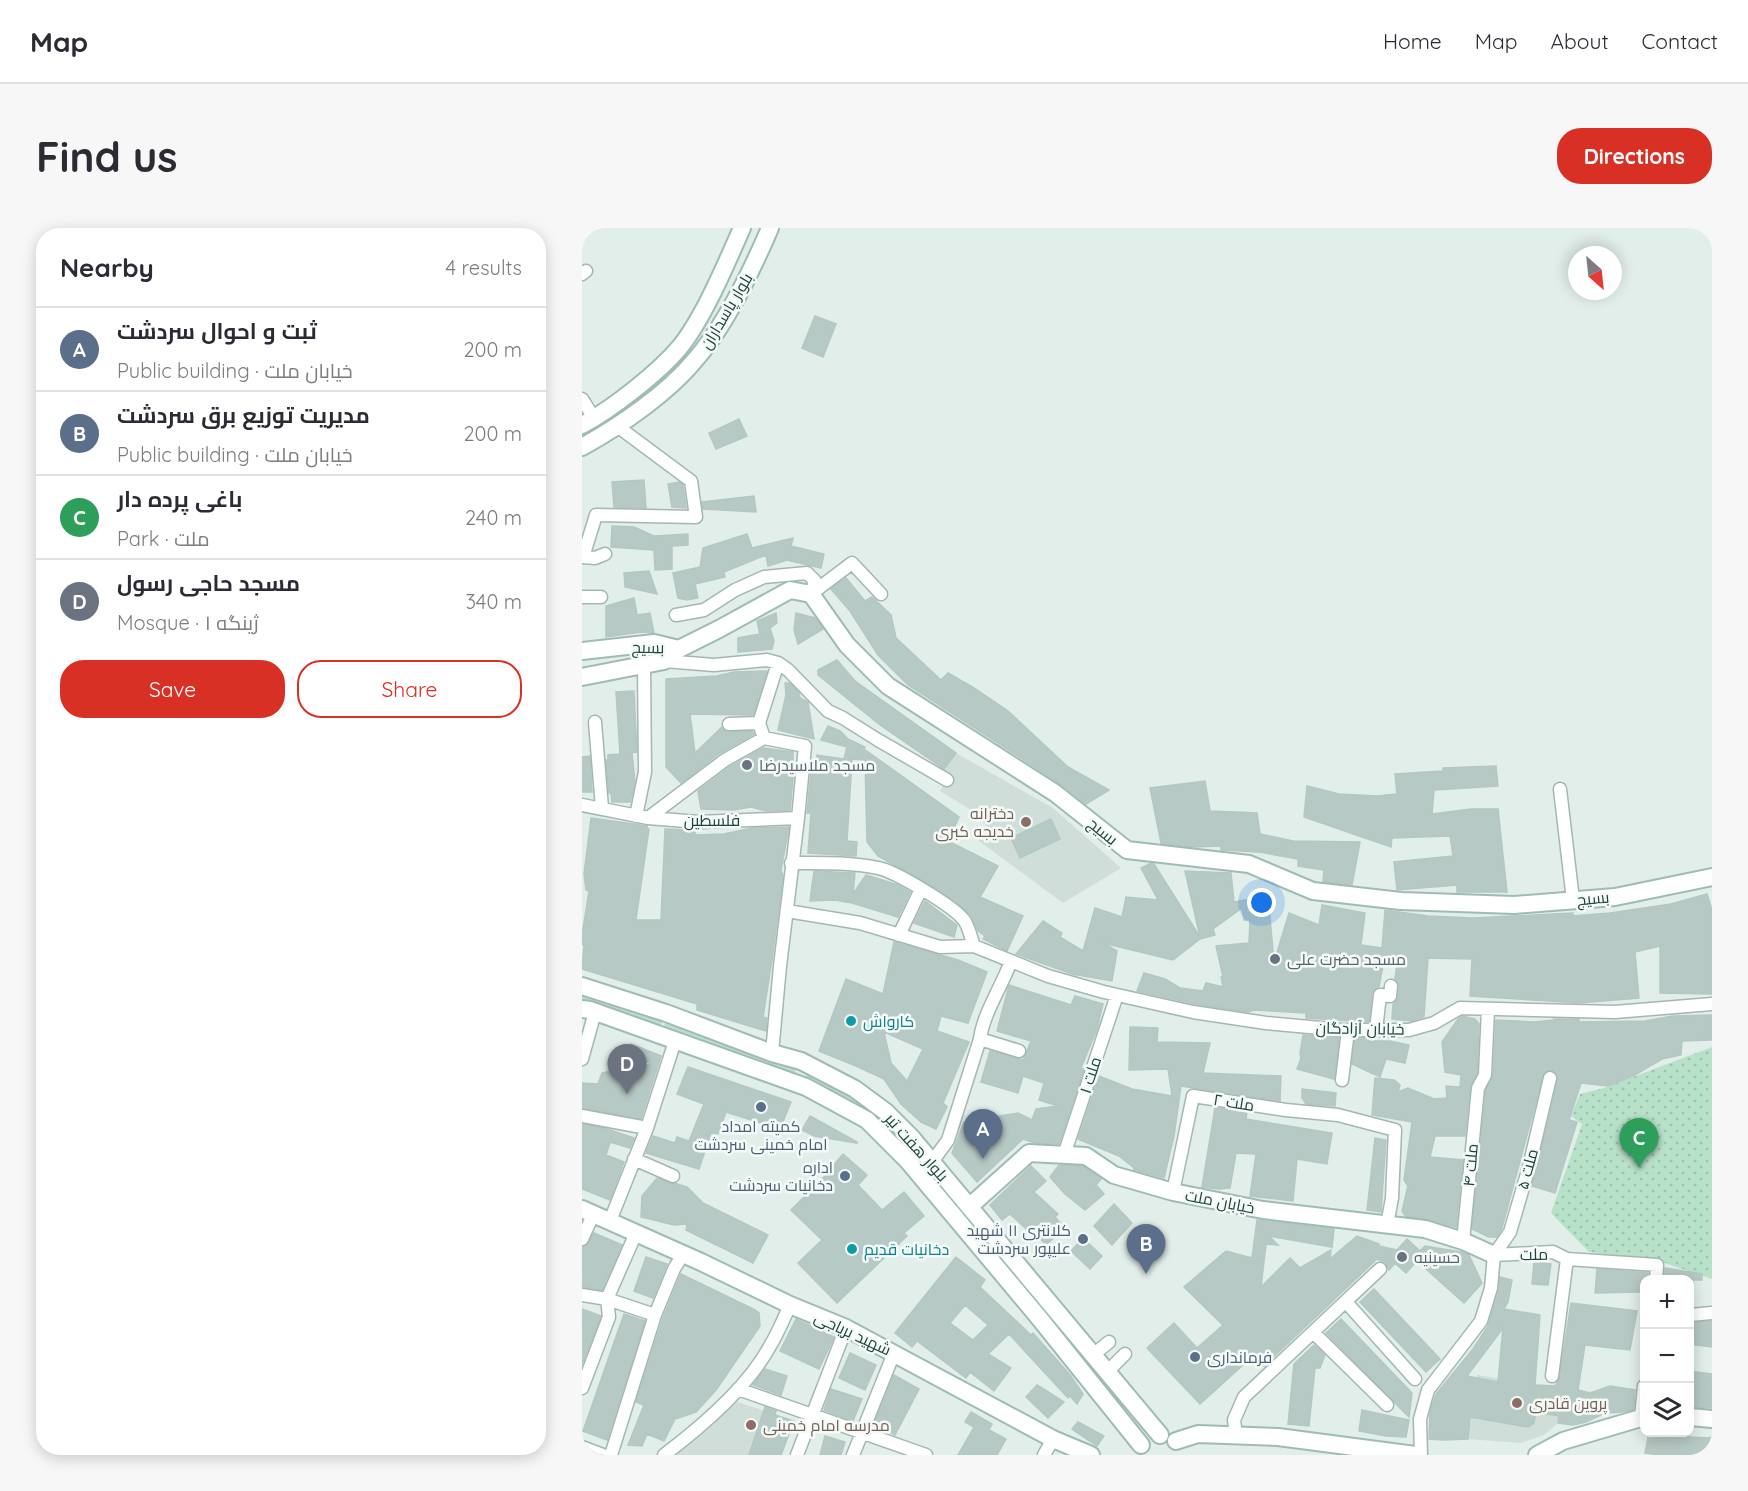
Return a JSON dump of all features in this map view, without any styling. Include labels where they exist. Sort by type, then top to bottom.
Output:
[{"type":"street","name":"بلوار پاسداران","points":[[592,419],[659,369],[681,346],[695,324],[742,228]]},
{"type":"street","name":"بلوار پاسداران","points":[[582,447],[614,428],[674,383],[696,360],[717,331],[747,277],[770,228]]},
{"type":"street","points":[[659,369],[663,380],[674,383]]},
{"type":"street","points":[[582,399],[592,419],[609,419],[614,428],[691,482],[696,517],[596,515],[582,557],[595,558],[605,554]]},
{"type":"street","points":[[811,594],[852,563],[880,594]]},
{"type":"street","points":[[676,615],[704,610],[735,590],[764,577],[807,573],[814,581],[811,594]]},
{"type":"street","name":"بسیج","points":[[582,651],[654,643],[679,649],[790,590],[811,594],[847,645],[888,686],[1056,793],[1127,850],[1249,864],[1313,891],[1401,901],[1514,905],[1615,897],[1712,877]]},
{"type":"street","points":[[582,597],[601,597]]},
{"type":"street","points":[[664,661],[679,649]]},
{"type":"street","points":[[582,677],[664,661],[714,665],[767,660],[778,663],[788,670],[828,711],[947,780]]},
{"type":"street","points":[[764,738],[759,723],[778,663]]},
{"type":"street","points":[[642,817],[645,772],[644,665]]},
{"type":"street","points":[[595,722],[602,808]]},
{"type":"street","points":[[729,724],[759,723]]},
{"type":"street","points":[[642,817],[725,760],[764,738],[805,746],[772,1053]]},
{"type":"street","points":[[1560,789],[1573,900]]},
{"type":"street","points":[[582,805],[582,812]]},
{"type":"street","name":"فلسطین","points":[[582,805],[642,817],[699,822],[798,818]]},
{"type":"street","points":[[787,911],[860,923],[940,947],[974,946],[966,921],[958,914],[921,889],[882,868],[847,863],[791,863]]},
{"type":"street","points":[[899,934],[921,889]]},
{"type":"street","name":"خیابان آزادگان","points":[[974,946],[1048,976],[1117,995],[1204,1014],[1266,1023],[1348,1030],[1409,1030],[1434,1023],[1460,1008],[1615,1012],[1712,1004]]},
{"type":"street","points":[[932,1162],[948,1140],[980,1039],[981,1028],[1011,961]]},
{"type":"street","name":"بلوار هفت تیر","points":[[582,986],[666,1013],[772,1053],[801,1061],[855,1089],[886,1112],[911,1137],[1107,1372],[1173,1444]]},
{"type":"street","points":[[1376,1030],[1380,995],[1390,996],[1391,986]]},
{"type":"street","name":"ملت ۱","points":[[1064,1155],[1117,995]]},
{"type":"street","name":"ملت ۴","points":[[1463,1241],[1478,1088],[1485,1076],[1488,1009]]},
{"type":"street","points":[[582,1059],[588,1010]]},
{"type":"street","name":"بلوار هفت تیر","points":[[588,1010],[806,1087],[867,1120],[908,1161],[1047,1328],[1139,1450]]},
{"type":"street","points":[[1342,1080],[1348,1030]]},
{"type":"street","points":[[980,1039],[1019,1051]]},
{"type":"street","points":[[610,1221],[661,1089],[675,1041]]},
{"type":"street","name":"ملت ۵","points":[[1494,1255],[1510,1232],[1550,1078]]},
{"type":"street","name":"ملت ۲","points":[[1173,1192],[1193,1096],[1338,1115],[1395,1130],[1392,1198],[1387,1225]]},
{"type":"street","points":[[582,1116],[646,1128]]},
{"type":"street","name":"خیابان ملت","points":[[969,1207],[1029,1153],[1086,1156],[1114,1175],[1173,1192],[1263,1210],[1425,1229],[1463,1241],[1494,1255]]},
{"type":"street","points":[[634,1159],[673,1176]]},
{"type":"street","points":[[582,1239],[588,1211]]},
{"type":"street","name":"شهید بریاجی","points":[[588,1211],[790,1305],[846,1328],[1053,1439],[1091,1455]]},
{"type":"street","points":[[582,1388],[609,1317],[608,1299],[636,1233]]},
{"type":"street","name":"ملت","points":[[1494,1255],[1553,1252],[1567,1259],[1657,1265],[1656,1275]]},
{"type":"street","points":[[610,1455],[655,1315],[674,1269],[683,1254]]},
{"type":"street","points":[[1421,1455],[1420,1419],[1428,1390],[1482,1321],[1491,1288],[1494,1255]]},
{"type":"street","points":[[1552,1376],[1567,1259]]},
{"type":"street","points":[[1236,1436],[1234,1420],[1244,1397],[1380,1269]]},
{"type":"street","points":[[582,1295],[608,1299],[655,1315]]},
{"type":"street","points":[[1347,1302],[1415,1379]]},
{"type":"street","points":[[664,1455],[684,1440],[738,1389],[770,1348],[790,1305]]},
{"type":"street","points":[[1694,1315],[1712,1313]]},
{"type":"street","points":[[797,1455],[846,1328]]},
{"type":"street","points":[[1314,1333],[1387,1405]]},
{"type":"street","points":[[1094,1355],[1109,1342]]},
{"type":"street","points":[[853,1455],[894,1353]]},
{"type":"street","points":[[1107,1372],[1125,1354]]},
{"type":"street","points":[[738,1389],[927,1455]]},
{"type":"street","points":[[1694,1417],[1712,1419]]},
{"type":"street","points":[[1537,1455],[1563,1441],[1640,1419]]},
{"type":"street","points":[[1139,1450],[1146,1440],[1173,1444],[1198,1434],[1278,1437],[1415,1455]]},
{"type":"street","points":[[1044,1455],[1053,1439]]},
{"type":"street","points":[[583,1449],[603,1455]]},
{"type":"shaded area","name":"دخترانه خدیجه کبری","points":[[956,753],[1053,808],[1121,868],[1063,903],[979,841],[977,835],[989,830],[976,813],[940,791],[947,780],[944,769]]},
{"type":"shaded area","name":"پروین قادری","points":[[1477,1375],[1564,1389],[1558,1423],[1544,1435],[1520,1443],[1468,1439]]},
{"type":"shaded area","name":"مدرسه امام خمینی","points":[[735,1401],[794,1421],[781,1455],[667,1455],[703,1432]]},
{"type":"green space","points":[[582,996],[608,1002],[661,1020],[662,1024],[659,1026],[598,1005],[582,1002]]},
{"type":"green space","points":[[668,1023],[794,1068],[796,1072],[793,1074],[665,1027],[664,1024]]},
{"type":"green space","points":[[1712,1047],[1712,1279],[1662,1262],[1589,1252],[1551,1213],[1582,1124],[1571,1116],[1580,1094],[1604,1088]]},
{"type":"green space","points":[[806,1075],[812,1075],[877,1114],[938,1179],[939,1183],[934,1182],[808,1080]]},
{"type":"building","points":[[815,316],[836,324],[823,357],[802,348]]},
{"type":"building","points":[[739,419],[747,436],[716,449],[709,433]]},
{"type":"building","points":[[644,480],[646,508],[614,507],[612,482]]},
{"type":"building","points":[[679,482],[683,485],[686,508],[672,507],[668,484]]},
{"type":"building","points":[[754,496],[756,512],[703,509],[702,502]]},
{"type":"building","points":[[612,526],[634,527],[654,536],[688,534],[688,545],[672,546],[672,569],[655,570],[654,550],[611,547]]},
{"type":"building","points":[[747,534],[752,548],[793,538],[791,546],[824,554],[821,568],[787,560],[768,566],[766,555],[724,572],[725,577],[695,584],[698,598],[687,600],[678,598],[673,573],[700,567],[703,548]]},
{"type":"building","points":[[649,571],[657,594],[625,587],[624,573]]},
{"type":"building","points":[[846,578],[865,601],[872,597],[891,615],[896,638],[941,680],[948,673],[974,688],[1008,711],[1068,767],[1109,790],[1086,804],[1061,784],[908,685],[878,655],[850,611],[831,589]]},
{"type":"building","points":[[634,598],[637,615],[650,613],[654,633],[641,632],[606,637],[606,606]]},
{"type":"building","points":[[776,613],[777,623],[770,628],[774,641],[772,649],[738,652],[738,638],[760,634],[757,621]]},
{"type":"building","points":[[796,613],[815,618],[823,629],[798,644],[794,630]]},
{"type":"building","points":[[837,660],[855,681],[956,753],[944,769],[880,725],[818,675],[818,670]]},
{"type":"building","points":[[767,671],[753,715],[690,714],[695,753],[722,727],[729,732],[752,731],[754,734],[720,753],[681,783],[666,767],[666,679]]},
{"type":"building","points":[[785,683],[790,683],[799,693],[800,698],[808,702],[814,739],[778,730],[786,695]]},
{"type":"building","points":[[634,691],[637,752],[632,753],[635,782],[630,802],[612,802],[606,760],[608,761],[608,755],[620,754],[616,692]]},
{"type":"building","points":[[828,726],[865,747],[864,749],[959,817],[948,841],[998,866],[980,897],[1023,916],[1007,951],[983,939],[985,936],[978,931],[971,915],[953,900],[878,856],[867,842],[865,760],[851,759],[847,841],[857,842],[856,856],[808,853],[811,813],[807,813],[811,772],[813,772],[817,755],[844,759],[847,747],[821,740]]},
{"type":"building","points":[[763,748],[793,752],[794,769],[790,810],[766,811],[751,807],[733,810],[701,809],[698,791],[730,767]]},
{"type":"building","points":[[590,756],[592,792],[582,792],[582,757]]},
{"type":"building","points":[[1496,766],[1498,786],[1434,790],[1432,814],[1471,809],[1498,809],[1507,892],[1457,892],[1457,885],[1397,890],[1394,862],[1453,856],[1450,836],[1392,838],[1391,847],[1304,817],[1307,786],[1339,794],[1377,796],[1397,794],[1395,774],[1443,771],[1443,768]]},
{"type":"building","points":[[1205,781],[1210,811],[1257,813],[1260,834],[1293,841],[1360,842],[1352,885],[1323,882],[1324,870],[1298,866],[1298,859],[1259,852],[1221,850],[1221,846],[1193,847],[1161,843],[1150,788]]},
{"type":"building","points":[[591,818],[647,826],[649,829],[636,920],[661,920],[665,829],[695,830],[695,835],[724,834],[752,828],[789,827],[781,870],[783,876],[763,1017],[767,1018],[766,1031],[697,1010],[697,1004],[582,969],[584,945],[582,945],[582,935],[589,891],[586,890],[584,874]]},
{"type":"building","name":"دخترانه خدیجه کبری","points":[[1051,819],[1060,839],[1020,858],[1011,838]]},
{"type":"building","points":[[1151,863],[1154,864],[1200,937],[1185,871],[1231,873],[1234,902],[1268,896],[1274,962],[1289,913],[1319,925],[1322,905],[1365,913],[1361,945],[1382,948],[1385,910],[1428,916],[1474,918],[1573,913],[1573,916],[1671,904],[1707,894],[1712,910],[1712,994],[1660,993],[1660,946],[1635,952],[1639,998],[1579,1003],[1470,996],[1472,959],[1428,958],[1424,1017],[1411,1021],[1392,1019],[1393,1004],[1398,997],[1399,987],[1395,979],[1397,962],[1384,960],[1379,987],[1372,993],[1369,1022],[1306,1018],[1306,1013],[1254,1010],[1248,1012],[1195,1004],[1137,991],[1144,973],[1165,979],[1180,988],[1203,991],[1206,983],[1223,987],[1216,946],[1249,943],[1250,920],[1244,920],[1242,908],[1213,929],[1215,935],[1200,939],[1173,960],[1103,943],[1117,951],[1112,981],[1072,974],[1016,954],[1043,921],[1062,933],[1060,937],[1083,951],[1095,908],[1122,917],[1126,897],[1158,900],[1141,868]]},
{"type":"building","points":[[814,871],[855,873],[853,894],[866,875],[898,885],[910,892],[898,917],[852,903],[835,900],[810,901]]},
{"type":"building","points":[[925,901],[957,925],[954,937],[914,923]]},
{"type":"building","points":[[894,942],[958,960],[987,972],[968,1023],[941,1016],[937,1031],[969,1042],[943,1103],[947,1107],[936,1129],[921,1122],[901,1104],[884,1079],[819,1051],[846,979],[883,994]],"holes":[[[884,1032],[923,1049],[907,1081],[891,1063]]]},
{"type":"building","points":[[1009,985],[1071,1005],[1075,996],[1103,1004],[1059,1144],[1035,1143],[1023,1139],[977,1182],[952,1153],[964,1122],[1018,1113],[1032,1120],[1036,1109],[1058,1106],[1039,1100],[1044,1083],[1023,1076],[1018,1093],[981,1082],[990,1051],[1023,1060],[1031,1041],[997,1031]]},
{"type":"building","points":[[1712,1015],[1712,1040],[1682,1041],[1681,1055],[1662,1059],[1633,1076],[1608,1086],[1581,1083],[1569,1120],[1577,1122],[1555,1193],[1532,1186],[1558,1080],[1555,1072],[1551,1070],[1544,1072],[1502,1228],[1497,1237],[1489,1237],[1472,1229],[1486,1090],[1493,1075],[1496,1020],[1645,1021],[1673,1016]]},
{"type":"building","points":[[1462,1016],[1475,1019],[1479,1024],[1477,1073],[1470,1087],[1465,1136],[1435,1136],[1430,1157],[1463,1160],[1456,1227],[1405,1216],[1402,1211],[1408,1186],[1404,1180],[1412,1122],[1372,1115],[1375,1078],[1394,1080],[1400,1085],[1398,1092],[1408,1088],[1434,1099],[1447,1098],[1446,1086],[1460,1087],[1461,1075],[1445,1072],[1442,1042]]},
{"type":"building","points":[[1130,1027],[1158,1028],[1157,1042],[1210,1043],[1203,1073],[1281,1076],[1280,1101],[1181,1086],[1174,1136],[1164,1178],[1134,1170],[1119,1156],[1078,1139],[1099,1076],[1132,1089],[1172,1096],[1168,1069],[1129,1070]]},
{"type":"building","points":[[1303,1035],[1339,1038],[1334,1079],[1297,1069],[1301,1058]]},
{"type":"building","points":[[1355,1038],[1370,1038],[1369,1041],[1390,1041],[1409,1045],[1405,1063],[1386,1059],[1380,1077],[1352,1064]]},
{"type":"building","points":[[631,1044],[661,1056],[641,1119],[582,1108],[582,1083],[598,1084],[602,1073],[652,1064],[627,1053]]},
{"type":"building","points":[[688,1067],[791,1102],[780,1129],[726,1112],[718,1134],[711,1133],[699,1169],[646,1153],[653,1136],[675,1143],[677,1137],[689,1141],[704,1104],[677,1094]]},
{"type":"building","points":[[1302,1089],[1336,1093],[1335,1106],[1306,1104],[1302,1098]]},
{"type":"building","points":[[1215,1108],[1247,1112],[1246,1119],[1332,1133],[1327,1164],[1297,1159],[1293,1201],[1250,1196],[1256,1154],[1236,1153],[1230,1188],[1202,1187]]},
{"type":"building","points":[[810,1116],[857,1143],[814,1136],[802,1130]]},
{"type":"building","points":[[582,1124],[604,1128],[634,1138],[630,1148],[610,1142],[606,1155],[624,1162],[610,1200],[582,1189]]},
{"type":"building","points":[[1375,1138],[1386,1140],[1381,1212],[1367,1210]]},
{"type":"building","points":[[843,1154],[867,1175],[858,1185],[882,1210],[904,1192],[924,1216],[904,1233],[907,1236],[837,1303],[798,1263],[822,1240],[791,1210]]},
{"type":"building","points":[[1059,1165],[1083,1166],[1101,1179],[1096,1185],[1104,1194],[1085,1210],[1064,1193],[1050,1177]]},
{"type":"building","points":[[1031,1166],[1046,1181],[1034,1192],[1058,1214],[1055,1217],[1065,1228],[1046,1245],[1010,1214],[1002,1220],[990,1205]]},
{"type":"building","points":[[657,1178],[687,1187],[703,1203],[768,1235],[753,1263],[686,1230],[687,1224],[674,1225],[641,1217],[642,1196]]},
{"type":"building","points":[[1114,1204],[1132,1223],[1112,1245],[1094,1226]]},
{"type":"building","points":[[1257,1220],[1334,1229],[1332,1247],[1269,1236],[1278,1245],[1266,1244],[1261,1287],[1290,1258],[1300,1268],[1331,1250],[1330,1259],[1357,1236],[1379,1244],[1379,1246],[1397,1250],[1407,1239],[1420,1251],[1425,1246],[1469,1255],[1482,1283],[1464,1303],[1417,1261],[1406,1273],[1395,1263],[1389,1270],[1386,1263],[1377,1259],[1264,1366],[1254,1355],[1200,1404],[1147,1348],[1174,1323],[1197,1348],[1223,1325],[1184,1287],[1226,1251],[1252,1258]]},
{"type":"building","points":[[594,1233],[622,1245],[602,1290],[582,1287],[582,1247],[587,1245]]},
{"type":"building","points":[[1083,1238],[1102,1256],[1090,1269],[1071,1251]]},
{"type":"building","points":[[646,1257],[667,1264],[653,1298],[634,1291]]},
{"type":"building","points":[[956,1257],[985,1280],[980,1287],[1031,1335],[1033,1333],[1071,1376],[1083,1394],[1077,1404],[1070,1396],[1068,1398],[1009,1334],[988,1354],[1011,1368],[994,1391],[970,1372],[966,1378],[917,1341],[912,1347],[895,1333]],"holes":[[[965,1305],[988,1325],[973,1340],[950,1323]]]},
{"type":"building","points":[[1534,1262],[1551,1264],[1548,1285],[1532,1284]]},
{"type":"building","points":[[1665,1268],[1702,1274],[1702,1280],[1694,1280],[1694,1275],[1664,1275]]},
{"type":"building","points":[[1597,1269],[1648,1273],[1648,1275],[1640,1275],[1640,1292],[1595,1293]]},
{"type":"building","points":[[681,1274],[755,1310],[759,1313],[760,1326],[716,1390],[696,1412],[675,1419],[664,1441],[647,1434],[642,1446],[628,1445],[644,1405],[636,1402],[663,1318]]},
{"type":"building","points":[[1500,1277],[1512,1280],[1508,1302],[1504,1309],[1540,1315],[1535,1385],[1555,1386],[1559,1380],[1571,1303],[1637,1311],[1630,1350],[1585,1345],[1578,1390],[1590,1393],[1610,1386],[1635,1390],[1634,1409],[1605,1413],[1573,1425],[1558,1423],[1559,1416],[1536,1412],[1534,1423],[1528,1427],[1470,1417],[1468,1439],[1429,1439],[1430,1413],[1436,1394],[1473,1349],[1488,1326],[1499,1290]],"holes":[[[1503,1328],[1498,1382],[1467,1376]]]},
{"type":"building","points":[[1374,1289],[1440,1359],[1426,1372],[1360,1302]]},
{"type":"building","points":[[582,1309],[601,1316],[582,1365]]},
{"type":"building","points":[[624,1314],[645,1321],[607,1440],[583,1431]]},
{"type":"building","points":[[796,1319],[834,1337],[819,1369],[780,1351]]},
{"type":"building","points":[[1341,1319],[1412,1393],[1409,1417],[1326,1333]]},
{"type":"building","points":[[1712,1321],[1712,1347],[1694,1345],[1694,1323]]},
{"type":"building","points":[[1314,1345],[1325,1355],[1320,1368],[1315,1368],[1309,1426],[1288,1424],[1294,1364]]},
{"type":"building","points":[[850,1353],[876,1365],[865,1390],[839,1378]]},
{"type":"building","points":[[765,1369],[787,1376],[781,1395],[753,1385]]},
{"type":"building","points":[[1694,1372],[1712,1374],[1712,1408],[1694,1407]]},
{"type":"building","points":[[894,1375],[919,1389],[895,1435],[874,1424]]},
{"type":"building","points":[[1037,1385],[1064,1402],[1048,1418],[1026,1397]]},
{"type":"building","points":[[831,1389],[862,1399],[853,1421],[824,1410]]},
{"type":"building","points":[[765,1407],[776,1411],[775,1415],[794,1421],[781,1455],[749,1455]]},
{"type":"building","points":[[1362,1410],[1409,1420],[1406,1437],[1359,1431]]},
{"type":"building","points":[[971,1412],[992,1424],[989,1430],[1006,1439],[997,1455],[958,1455],[974,1427],[965,1422]]},
{"type":"building","points":[[1078,1422],[1104,1436],[1097,1446],[1072,1429]]},
{"type":"building","points":[[825,1436],[845,1442],[841,1455],[820,1455]]},
{"type":"building","points":[[1648,1437],[1712,1437],[1712,1455],[1645,1453]]},
{"type":"place","name":"مسجد ملاسیدرضا","points":[[747,765]]},
{"type":"place","name":"دخترانه خدیجه کبری","points":[[1026,822]]},
{"type":"place","name":"مسجد حضرت علی","points":[[1275,959]]},
{"type":"place","name":"کارواش","points":[[851,1021]]},
{"type":"place","name":"مسجد حاجی رسول","points":[[627,1094]]},
{"type":"place","name":"کمیته امداد امام خمینی سردشت","points":[[761,1107]]},
{"type":"place","name":"ثبت و احوال سردشت","points":[[983,1159]]},
{"type":"place","name":"باغی پرده دار","points":[[1639,1168]]},
{"type":"place","name":"اداره دخانیات سردشت","points":[[845,1176]]},
{"type":"place","name":"کلانتری ۱۱ شهید علیپور سردشت","points":[[1083,1239]]},
{"type":"place","name":"دخانیات قدیم","points":[[852,1249]]},
{"type":"place","name":"حسینیه","points":[[1402,1257]]},
{"type":"place","name":"مدیریت توزیع برق سردشت","points":[[1146,1274]]},
{"type":"place","name":"فرمانداری","points":[[1195,1357]]},
{"type":"place","name":"پروین قادری","points":[[1517,1403]]},
{"type":"place","name":"مدرسه امام خمینی","points":[[751,1425]]}]
